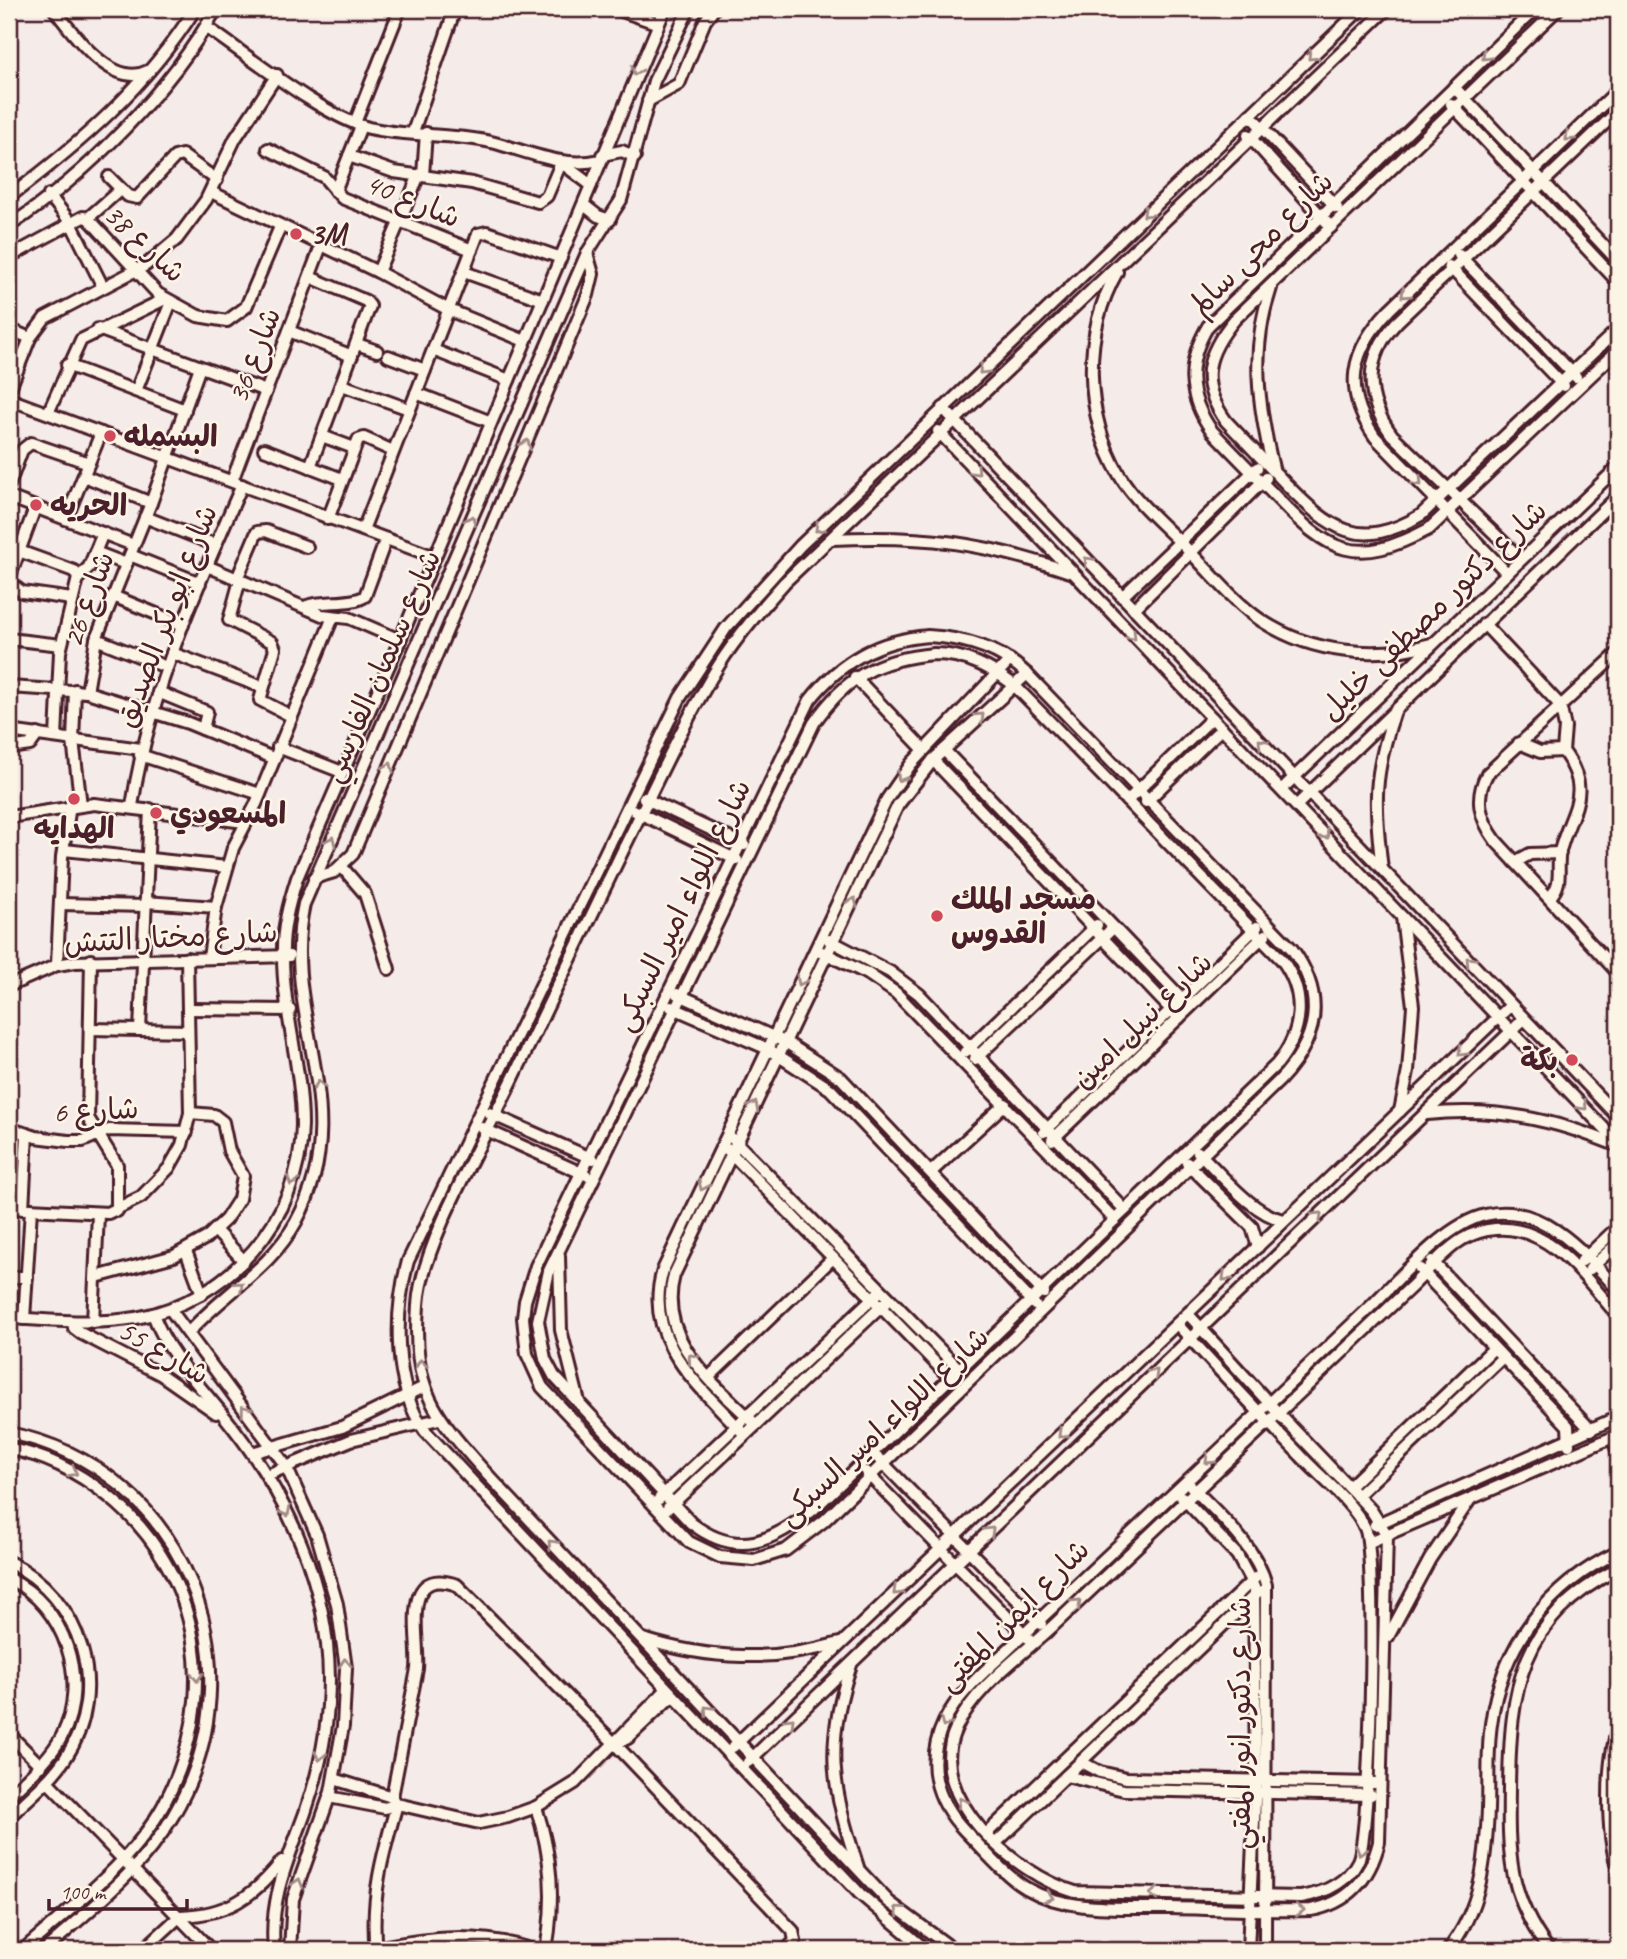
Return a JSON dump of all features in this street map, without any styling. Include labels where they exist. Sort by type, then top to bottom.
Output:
[{"type":"street","points":[[54,9],[75,36],[113,71],[124,75],[146,73],[155,65]]},
{"type":"street","points":[[9,197],[77,144],[155,65],[195,9]]},
{"type":"street","points":[[9,226],[91,159],[161,87],[206,27],[216,9]]},
{"type":"street","points":[[335,191],[400,9]]},
{"type":"street","points":[[413,132],[455,9]]},
{"type":"street","points":[[615,9],[628,11],[656,23]]},
{"type":"street","name":"شارع سلمان الفارسي","points":[[9,1318],[93,1322],[153,1314],[170,1309],[202,1294],[244,1261],[278,1215],[298,1162],[302,1124],[283,956],[287,916],[297,878],[584,205],[656,23],[665,9]]},
{"type":"street","name":"شارع سلمان الفارسي","points":[[189,1332],[274,1252],[295,1223],[319,1164],[322,1109],[298,955],[300,919],[314,878],[587,253],[610,220],[629,179],[648,101],[676,32],[690,9]]},
{"type":"street","points":[[648,101],[679,84],[705,20],[714,9]]},
{"type":"street","points":[[926,1950],[860,1894],[725,1753],[419,1422],[407,1396],[401,1350],[402,1283],[408,1261],[632,792],[680,698],[726,628],[783,563],[1361,9]]},
{"type":"street","points":[[954,1950],[889,1902],[439,1419],[424,1387],[418,1303],[425,1272],[441,1229],[679,736],[720,663],[785,582],[1387,9]]},
{"type":"street","name":"شارع محى سالم","points":[[1535,9],[1208,326],[1193,360],[1193,396],[1201,415],[1308,531],[1345,550],[1365,551],[1407,541],[1429,529],[1618,350]]},
{"type":"street","name":"شارع محى سالم","points":[[1558,9],[1221,336],[1213,350],[1208,381],[1216,408],[1319,517],[1348,531],[1385,531],[1404,525],[1436,501],[1618,329]]},
{"type":"street","points":[[206,27],[277,75],[358,124],[480,140],[561,163],[591,185]]},
{"type":"street","points":[[9,391],[30,338],[45,318],[103,285],[135,271],[168,248],[211,192],[235,139],[277,75]]},
{"type":"street","points":[[1454,87],[1618,261]]},
{"type":"street","points":[[1507,573],[1375,437],[1362,419],[1355,398],[1354,376],[1364,341],[1386,312],[1618,90]]},
{"type":"street","points":[[1444,97],[1618,282]]},
{"type":"street","points":[[1250,115],[1343,215]]},
{"type":"street","points":[[1521,559],[1392,435],[1380,418],[1372,399],[1370,378],[1377,347],[1397,322],[1617,115]]},
{"type":"street","points":[[1239,125],[1331,227]]},
{"type":"street","points":[[378,272],[421,175],[426,133]]},
{"type":"street","points":[[77,144],[91,159]]},
{"type":"street","name":"شارع 40","points":[[268,149],[324,177],[342,198],[472,250]]},
{"type":"street","points":[[561,163],[601,157],[615,151],[635,157]]},
{"type":"street","points":[[109,177],[128,196],[136,198],[175,158],[182,155],[217,180]]},
{"type":"street","points":[[349,156],[386,170],[472,183],[538,202],[547,196],[561,163]]},
{"type":"street","points":[[88,218],[121,188]]},
{"type":"street","points":[[211,192],[378,272],[449,310],[525,341]]},
{"type":"street","points":[[49,195],[71,223],[103,285]]},
{"type":"street","points":[[584,205],[592,213],[610,220]]},
{"type":"street","name":"شارع 38","points":[[9,257],[71,223],[88,218],[135,271],[168,301],[211,321],[234,318],[246,307],[280,227]]},
{"type":"street","points":[[363,530],[478,234],[484,231],[561,258]]},
{"type":"street","name":"شارع 36","points":[[237,483],[266,391],[321,246]]},
{"type":"street","points":[[1453,249],[1582,384]]},
{"type":"street","points":[[314,878],[342,867],[353,854],[588,295],[593,274],[587,253]]},
{"type":"street","points":[[1443,259],[1572,395]]},
{"type":"street","points":[[1122,263],[1098,320],[1092,360],[1094,402],[1104,439],[1122,479],[1191,553],[1262,621],[1310,644],[1383,653],[1408,651],[1431,644]]},
{"type":"street","points":[[464,272],[543,300]]},
{"type":"street","points":[[310,277],[369,303],[370,309],[310,467]]},
{"type":"street","points":[[1134,609],[1273,471],[1261,414],[1256,370],[1260,327],[1272,284]]},
{"type":"street","points":[[48,413],[67,365],[81,340],[99,329],[168,301]]},
{"type":"street","points":[[136,391],[168,301]]},
{"type":"street","points":[[1386,312],[1397,322]]},
{"type":"street","points":[[9,329],[30,338]]},
{"type":"street","points":[[99,329],[266,391]]},
{"type":"street","points":[[289,331],[352,356]]},
{"type":"street","points":[[357,344],[425,370]]},
{"type":"street","points":[[433,350],[509,380]]},
{"type":"street","points":[[67,365],[185,410]]},
{"type":"street","name":"شارع 26","points":[[87,692],[96,639],[151,503],[200,367]]},
{"type":"street","points":[[1354,376],[1370,378]]},
{"type":"street","points":[[342,384],[409,409]]},
{"type":"street","points":[[416,393],[491,422]]},
{"type":"street","points":[[9,398],[435,557]]},
{"type":"street","points":[[943,408],[1618,1117]]},
{"type":"street","points":[[929,421],[1618,1145]]},
{"type":"street","points":[[66,519],[101,433]]},
{"type":"street","points":[[322,436],[354,448]]},
{"type":"street","points":[[328,519],[358,440],[364,438],[393,450]]},
{"type":"street","points":[[9,485],[22,450],[31,443],[89,463]]},
{"type":"street","points":[[264,449],[342,479]]},
{"type":"street","points":[[1122,597],[1264,461]]},
{"type":"street","name":"شارع دكتور مصطفى خليل","points":[[1282,789],[1618,467]]},
{"type":"street","points":[[84,476],[151,503]]},
{"type":"street","name":"شارع ابو بكر الصديق","points":[[132,806],[140,752],[166,667],[216,545],[237,483]]},
{"type":"street","name":"شارع دكتور مصطفى خليل","points":[[1297,805],[1618,496]]},
{"type":"street","points":[[9,497],[103,533],[130,555]]},
{"type":"street","points":[[35,508],[9,580],[22,592],[72,599]]},
{"type":"street","points":[[145,517],[216,545]]},
{"type":"street","points":[[291,716],[262,703],[259,695],[275,645],[229,620],[239,579],[257,532],[266,531],[307,547]]},
{"type":"street","points":[[56,737],[61,645],[78,578],[87,571],[103,533]]},
{"type":"street","points":[[832,539],[894,536],[953,540],[1013,553],[1072,573]]},
{"type":"street","points":[[307,606],[328,600],[353,602],[365,596],[386,539]]},
{"type":"street","points":[[19,551],[74,571],[78,578]]},
{"type":"street","points":[[95,552],[130,555],[200,583]]},
{"type":"street","points":[[207,566],[333,618],[349,618],[400,640]]},
{"type":"street","points":[[113,596],[183,625]]},
{"type":"street","points":[[209,958],[216,907],[227,867],[333,618]]},
{"type":"street","points":[[1484,624],[1560,705],[1565,727],[1563,751],[1575,767],[1579,794],[1573,821],[1560,853],[1559,882],[1550,897]]},
{"type":"street","name":"شارع اللواء امير السبكى","points":[[928,636],[962,639],[1010,660],[1027,674],[1292,949],[1309,977],[1315,1009],[1311,1034],[1290,1069],[824,1521],[786,1550],[771,1556],[737,1560],[704,1551],[660,1515],[542,1387],[527,1354],[523,1318],[529,1283],[801,716],[821,687],[848,662],[877,646],[928,636]]},
{"type":"street","points":[[9,639],[61,645]]},
{"type":"street","points":[[96,639],[166,667]]},
{"type":"street","points":[[172,653],[262,687]]},
{"type":"street","points":[[1618,653],[1487,774],[1480,789],[1479,807],[1484,825],[1618,973]]},
{"type":"street","name":"شارع اللواء امير السبكى","points":[[934,654],[964,657],[1014,685],[1292,973],[1297,988],[1299,1021],[1295,1037],[1277,1064],[814,1509],[778,1535],[756,1542],[732,1543],[703,1533],[672,1504],[554,1376],[540,1340],[540,1302],[549,1271],[814,723],[825,706],[855,677],[901,658],[934,654]]},
{"type":"street","points":[[756,1425],[709,1377],[677,1337],[669,1309],[669,1292],[674,1275],[768,1049],[887,799],[924,750],[1010,660]]},
{"type":"street","points":[[732,1137],[787,1044],[898,805],[933,760],[1027,674]]},
{"type":"street","points":[[855,677],[924,750]]},
{"type":"street","points":[[9,687],[87,692],[342,772]]},
{"type":"street","name":"شارع 26","points":[[57,965],[64,850],[75,805],[75,690]]},
{"type":"street","points":[[158,692],[207,712],[203,729]]},
{"type":"street","points":[[1382,869],[1376,784],[1378,764],[1396,709]]},
{"type":"street","points":[[1127,801],[1212,718]]},
{"type":"street","points":[[1137,812],[1222,727]]},
{"type":"street","points":[[9,731],[140,752],[260,793]]},
{"type":"street","points":[[9,748],[30,745],[38,734]]},
{"type":"street","points":[[1519,743],[1540,752],[1563,751]]},
{"type":"street","points":[[943,750],[1186,1003]]},
{"type":"street","points":[[933,760],[1175,1014]]},
{"type":"street","points":[[632,792],[753,849]]},
{"type":"street","points":[[9,817],[75,805],[132,806],[245,822]]},
{"type":"street","points":[[626,807],[746,864]]},
{"type":"street","points":[[140,1030],[150,809]]},
{"type":"street","points":[[64,850],[227,867]]},
{"type":"street","points":[[1516,862],[1530,855],[1560,853]]},
{"type":"street","points":[[342,867],[365,894],[389,969]]},
{"type":"street","points":[[60,904],[216,907]]},
{"type":"street","points":[[1400,1111],[1410,1060],[1413,1006],[1402,917]]},
{"type":"street","points":[[968,1065],[974,1051],[1105,919]]},
{"type":"street","name":"شارع نبيل امين","points":[[1041,1142],[1268,924]]},
{"type":"street","points":[[960,1057],[974,1051],[1113,928]]},
{"type":"street","points":[[822,937],[905,982],[1125,1210]]},
{"type":"street","points":[[816,950],[896,993],[1115,1220]]},
{"type":"street","name":"شارع مختار التتش","points":[[9,986],[57,965],[91,960],[298,955]]},
{"type":"street","points":[[9,1208],[98,1214],[117,1210],[141,1197],[161,1179],[176,1157],[187,1132],[190,1113],[187,958]]},
{"type":"street","points":[[91,960],[88,1118],[117,1165],[117,1210]]},
{"type":"street","points":[[668,990],[774,1037],[841,1078],[1052,1301]]},
{"type":"street","points":[[662,1003],[768,1049],[814,1077],[852,1110],[1041,1311]]},
{"type":"street","points":[[725,1753],[1511,1005]]},
{"type":"street","points":[[188,1009],[290,1010]]},
{"type":"street","points":[[740,1768],[1524,1019]]},
{"type":"street","points":[[90,1029],[188,1031]]},
{"type":"street","points":[[931,1172],[1005,1104]]},
{"type":"street","points":[[1606,1104],[1618,1108]]},
{"type":"street","points":[[481,1110],[602,1163]]},
{"type":"street","points":[[1427,1114],[1465,1111],[1513,1114],[1570,1127],[1618,1145]]},
{"type":"street","points":[[96,1277],[152,1265],[186,1251],[215,1230],[239,1199],[243,1176],[229,1151],[223,1122],[214,1115],[190,1113]]},
{"type":"street","points":[[474,1124],[594,1179]]},
{"type":"street","name":"شارع 6","points":[[9,1128],[68,1142],[109,1130],[187,1132]]},
{"type":"street","points":[[24,1319],[27,1277],[26,1134]]},
{"type":"street","points":[[732,1137],[959,1369]]},
{"type":"street","points":[[1192,1145],[1265,1214],[1285,1220]]},
{"type":"street","points":[[727,1149],[950,1378]]},
{"type":"street","points":[[727,1149],[663,1270],[657,1300],[662,1330],[674,1356],[745,1435]]},
{"type":"street","points":[[1180,1157],[1252,1227],[1258,1247]]},
{"type":"street","name":"شارع ايمن المفتى","points":[[1387,1535],[1379,1842],[1376,1857],[1361,1883],[1339,1902],[1311,1910],[1249,1910],[1089,1906],[1047,1898],[1009,1876],[948,1812],[937,1788],[934,1763],[943,1723],[971,1686],[1416,1264],[1468,1220],[1505,1212],[1539,1219],[1595,1265],[1618,1290]]},
{"type":"street","points":[[93,1322],[98,1214]]},
{"type":"street","points":[[1574,1267],[1618,1227]]},
{"type":"street","name":"شارع ايمن المفتى","points":[[1366,1529],[1370,1542],[1367,1789],[1363,1847],[1349,1874],[1338,1884],[1315,1894],[1075,1892],[1042,1880],[970,1815],[954,1789],[950,1774],[951,1743],[967,1710],[1461,1240],[1483,1231],[1511,1229],[1543,1238],[1583,1276],[1618,1316]]},
{"type":"street","points":[[215,1230],[244,1261]]},
{"type":"street","points":[[1583,1276],[1618,1243]]},
{"type":"street","points":[[186,1251],[202,1294]]},
{"type":"street","points":[[559,1253],[561,1330],[579,1404]]},
{"type":"street","points":[[1426,1255],[1591,1430]]},
{"type":"street","points":[[709,1377],[833,1258]]},
{"type":"street","points":[[1416,1264],[1568,1426],[1567,1441],[1573,1456]]},
{"type":"street","points":[[9,1277],[27,1277]]},
{"type":"street","points":[[652,1505],[881,1290]]},
{"type":"street","points":[[660,1515],[890,1299]]},
{"type":"street","points":[[170,1309],[286,1466],[327,1565],[343,1640],[346,1697],[334,1779],[293,1899],[290,1950]]},
{"type":"street","points":[[153,1314],[172,1352],[232,1425],[267,1475],[299,1536],[314,1573],[328,1644],[326,1725],[318,1770],[277,1885],[272,1917],[274,1950]]},
{"type":"street","points":[[1188,1314],[1381,1522],[1387,1535]]},
{"type":"street","name":"شارع 55","points":[[73,1322],[74,1328],[82,1334],[160,1374],[232,1425]]},
{"type":"street","points":[[1177,1324],[1350,1508],[1366,1529],[1618,1417]]},
{"type":"street","points":[[1349,1487],[1493,1349]]},
{"type":"street","points":[[1357,1496],[1502,1358]]},
{"type":"street","points":[[252,1453],[342,1427],[424,1387]]},
{"type":"street","points":[[267,1475],[351,1440],[439,1419]]},
{"type":"street","points":[[9,1433],[52,1446],[107,1476],[132,1495],[156,1521],[176,1550],[202,1614],[208,1648],[210,1708],[199,1759],[173,1816],[133,1869],[45,1950]]},
{"type":"street","points":[[1370,1542],[1615,1436],[1618,1453]]},
{"type":"street","points":[[9,1449],[46,1459],[74,1472],[125,1509],[147,1534],[165,1561],[179,1591],[195,1650],[196,1706],[186,1754],[161,1809],[123,1858],[23,1950]]},
{"type":"street","points":[[873,1452],[1048,1631]]},
{"type":"street","points":[[860,1465],[1034,1644]]},
{"type":"street","name":"شارع دكتور انور المفتي","points":[[1187,1481],[1250,1552],[1262,1571],[1266,1585],[1260,1784],[1248,1950]]},
{"type":"street","name":"شارع دكتور انور المفتي","points":[[1176,1491],[1237,1555],[1253,1580],[1265,1950]]},
{"type":"street","points":[[1386,1640],[1430,1559],[1469,1500]]},
{"type":"street","points":[[814,1509],[824,1521]]},
{"type":"street","points":[[1448,1950],[1469,1916],[1484,1868],[1491,1726],[1503,1672],[1529,1623],[1554,1594],[1585,1569],[1618,1552]]},
{"type":"street","points":[[9,1562],[26,1571],[50,1591],[79,1636],[88,1672],[84,1717],[65,1759],[47,1781],[9,1817]]},
{"type":"street","points":[[1549,1950],[1521,1901],[1509,1856],[1510,1723],[1514,1697],[1538,1640],[1557,1615],[1579,1593],[1618,1570]]},
{"type":"street","points":[[987,1833],[1262,1571]]},
{"type":"street","points":[[9,1579],[41,1602],[65,1643],[74,1679],[70,1716],[54,1749],[41,1766],[9,1796]]},
{"type":"street","points":[[534,1950],[469,1937],[442,1937],[376,1949],[373,1913],[378,1873],[395,1801],[417,1669],[419,1648],[414,1604],[420,1592],[431,1583],[444,1580],[457,1585],[615,1744],[793,1931],[796,1941],[786,1950]]},
{"type":"street","points":[[997,1842],[1266,1585]]},
{"type":"street","points":[[1213,1618],[1222,1626]]},
{"type":"street","points":[[65,1643],[79,1636]]},
{"type":"street","points":[[641,1638],[680,1651],[735,1658],[803,1653],[843,1642]]},
{"type":"street","points":[[195,1650],[208,1648]]},
{"type":"street","points":[[852,1662],[835,1722],[833,1770],[845,1828],[859,1870]]},
{"type":"street","points":[[334,1779],[395,1801],[479,1823],[508,1817],[536,1807],[575,1783],[615,1744],[622,1731],[669,1693]]},
{"type":"street","points":[[1618,1728],[1611,1765],[1612,1845],[1618,1870]]},
{"type":"street","points":[[9,1734],[41,1766]]},
{"type":"street","points":[[1081,1762],[1100,1772],[1126,1778],[1381,1789]]},
{"type":"street","points":[[1066,1776],[1124,1790],[1260,1784]]},
{"type":"street","points":[[47,1781],[211,1950]]},
{"type":"street","points":[[329,1797],[384,1808],[395,1801]]},
{"type":"street","points":[[536,1807],[551,1865],[553,1894],[546,1950]]},
{"type":"street","points":[[143,1950],[180,1916],[209,1915],[232,1905],[271,1875],[287,1855]]},
{"type":"place","name":"3M","points":[[296,234]]},
{"type":"place","name":"البسمله","points":[[110,436]]},
{"type":"place","name":"الحريه","points":[[36,505]]},
{"type":"place","name":"الهدايه","points":[[74,799]]},
{"type":"place","name":"المسعودي","points":[[156,813]]},
{"type":"place","name":"مسجد الملك القدوس","points":[[937,916]]},
{"type":"place","name":"بكة","points":[[1572,1060]]}]
